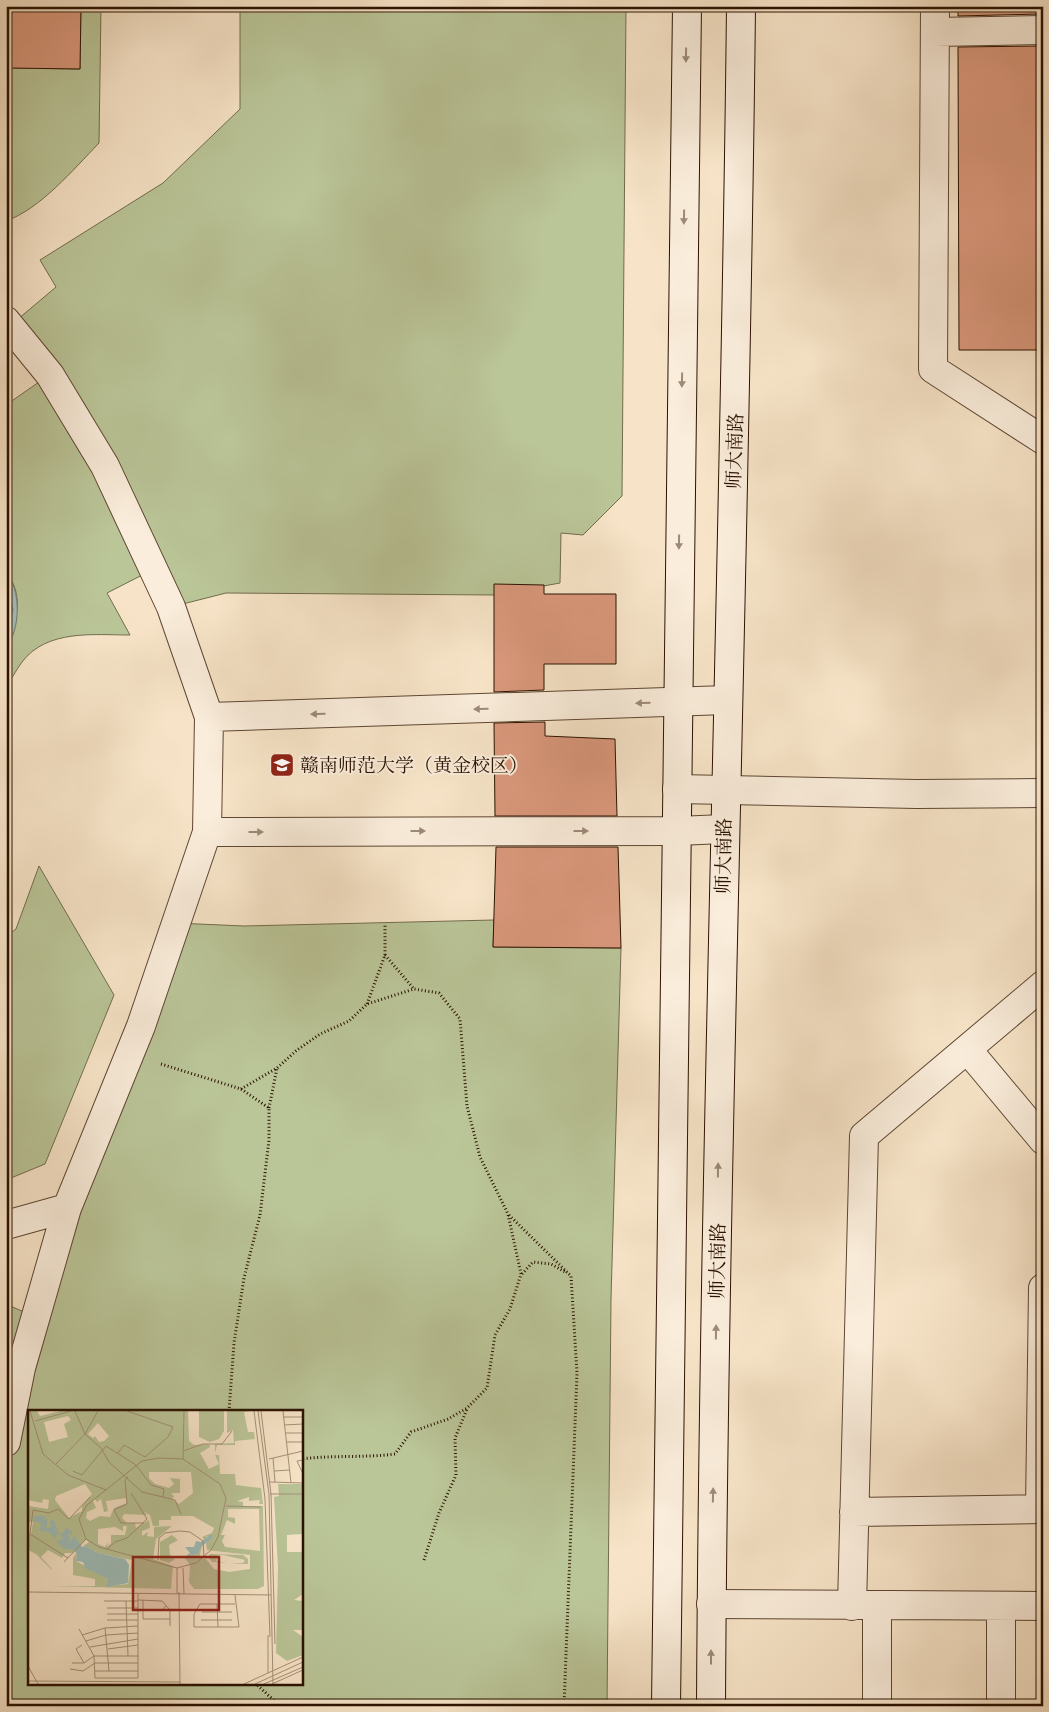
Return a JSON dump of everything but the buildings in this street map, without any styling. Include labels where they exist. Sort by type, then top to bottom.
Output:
[{"type":"street","points":[[666,1706],[686,6]]},
{"type":"street","name":"师大南路","points":[[710,1706],[724,789],[737,337],[741,6]]},
{"type":"street","points":[[1043,30],[935,19],[933,369],[1043,440]]},
{"type":"street","points":[[6,321],[50,375],[105,466],[171,608],[209,717],[207,832],[130,1054],[67,1208],[21,1368],[6,1442]]},
{"type":"street","points":[[209,717],[727,700]]},
{"type":"street","points":[[677,789],[916,794],[1043,793]]},
{"type":"street","points":[[207,832],[677,831],[724,829]]},
{"type":"street","points":[[877,1706],[854,1512],[864,1136],[1043,985]]},
{"type":"street","points":[[967,1049],[1043,1140]]},
{"type":"street","points":[[6,1225],[67,1208]]},
{"type":"street","points":[[854,1512],[1041,1508],[1043,1288]]},
{"type":"street","points":[[711,1604],[1043,1606]]},
{"type":"street","points":[[1001,1606],[1002,1706]]},
{"type":"path","points":[[241,1089],[276,1068],[296,1050],[320,1034],[349,1021],[367,1004],[385,955],[385,924]]},
{"type":"path","points":[[385,955],[414,990]]},
{"type":"path","points":[[367,1004],[414,990],[439,993],[460,1019],[467,1106],[480,1157],[508,1214],[521,1274]]},
{"type":"path","points":[[130,1054],[241,1089],[269,1108]]},
{"type":"path","points":[[229,1410],[234,1343],[260,1215],[269,1140],[269,1108],[276,1068]]},
{"type":"path","points":[[508,1214],[571,1276],[577,1373],[564,1706]]},
{"type":"path","points":[[302,1459],[322,1456],[364,1458],[395,1454],[411,1432],[448,1419],[467,1408],[487,1388],[494,1335],[510,1309],[521,1274],[533,1262],[551,1264],[571,1276]]},
{"type":"path","points":[[424,1560],[439,1513],[456,1474],[455,1438],[467,1408]]},
{"type":"path","points":[[256,1684],[280,1706]]},
{"type":"green space","points":[[81,6],[101,6],[99,143],[56,188],[31,208],[6,221],[6,29],[10,29],[10,68],[80,69]]},
{"type":"green space","points":[[240,6],[626,6],[622,496],[583,535],[561,533],[560,583],[494,595],[226,593],[171,607],[154,569],[107,593],[130,635],[72,636],[44,644],[32,651],[22,662],[6,688],[5,653],[15,619],[17,600],[16,591],[6,571],[6,405],[49,375],[11,325],[56,287],[40,260],[163,183],[240,109]]},
{"type":"green space","points":[[39,866],[114,995],[45,1164],[6,1180],[6,937],[16,929]]},
{"type":"green space","points":[[494,920],[493,947],[621,948],[611,1299],[607,1706],[6,1706],[6,1304],[35,1317],[175,923],[244,926]]},
{"type":"water","points":[[6,571],[11,579],[17,599],[17,620],[6,649]]},
{"type":"place","name":"赣南师范大学（黄金校区）","points":[[282,765]]}]
